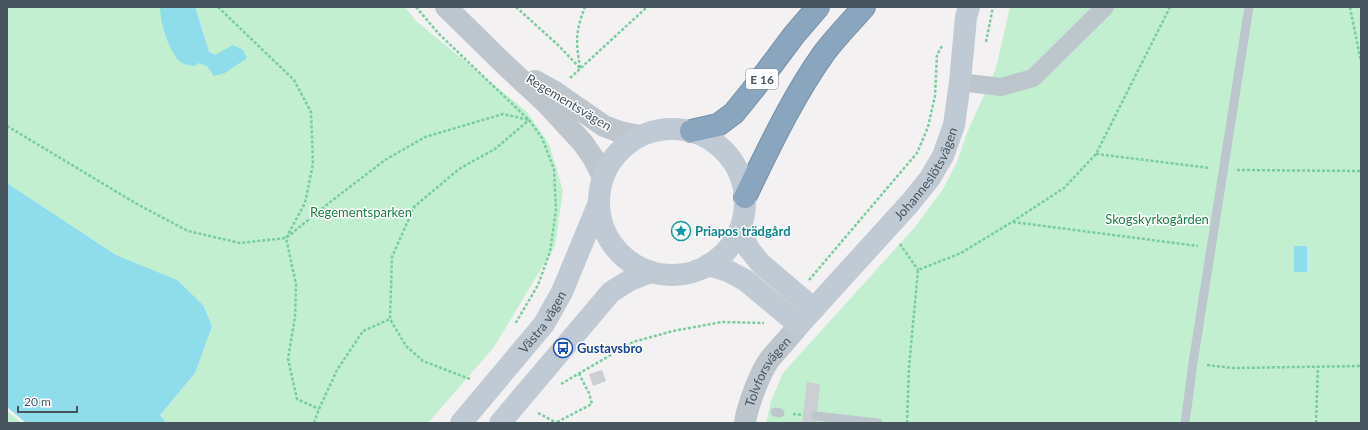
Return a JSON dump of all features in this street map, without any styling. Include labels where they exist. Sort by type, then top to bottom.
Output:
[{"type":"highway","name":"E 16","points":[[691,131],[718,124],[730,117],[755,87],[794,35],[818,7]]},
{"type":"highway","points":[[745,197],[798,93],[825,52],[864,7]]},
{"type":"main road","name":"Johanneslötsvägen","points":[[799,325],[910,203],[930,178],[943,156],[954,125],[960,82],[966,17],[969,7]]},
{"type":"main road","points":[[673,128],[691,131],[708,138],[722,149],[734,163],[742,179],[745,197],[744,213],[740,229],[732,243],[721,256],[708,265],[695,271],[665,275],[651,272],[634,265],[620,254],[609,240],[601,223],[598,205],[599,191],[603,177],[609,164],[617,153],[639,136],[656,130],[673,128]]},
{"type":"main road","name":"Västra vägen","points":[[461,423],[544,324],[562,292],[598,205]]},
{"type":"main road","points":[[740,229],[749,249],[761,264],[814,309]]},
{"type":"main road","points":[[708,265],[728,271],[745,280],[781,312],[799,325]]},
{"type":"main road","points":[[500,423],[611,292],[630,280],[651,272]]},
{"type":"street","name":"Regementsvägen","points":[[446,7],[546,103],[583,143],[594,159],[603,177]]},
{"type":"street","points":[[960,82],[1002,87],[1033,78],[1105,7]]},
{"type":"street","name":"Regementsvägen","points":[[502,62],[555,92],[604,126],[620,132],[639,136]]},
{"type":"street","name":"Tolvforsvägen","points":[[745,423],[749,405],[756,386],[769,360],[799,325]]},
{"type":"lane","points":[[794,35],[807,7]]},
{"type":"lane","points":[[1185,423],[1193,363],[1249,7]]},
{"type":"lane","points":[[816,416],[878,423]]},
{"type":"path","points":[[218,7],[237,27],[269,55],[294,80],[311,112],[313,164],[305,203],[286,238],[296,284],[295,317],[288,359],[297,399],[319,409]]},
{"type":"path","points":[[416,7],[439,34],[529,120],[542,138],[554,169],[556,210],[550,252],[538,285],[515,324]]},
{"type":"path","points":[[516,7],[558,45],[580,68]]},
{"type":"path","points":[[580,68],[576,42],[579,22],[585,7]]},
{"type":"path","points":[[580,68],[647,7]]},
{"type":"path","points":[[796,295],[917,153],[928,127],[935,96],[937,55],[944,43],[949,41],[964,43],[986,42],[993,7]]},
{"type":"path","points":[[918,270],[962,252],[1064,188],[1096,154],[1170,7]]},
{"type":"path","points":[[1350,7],[1361,62]]},
{"type":"path","points":[[7,126],[137,204],[188,231],[240,243],[286,238],[385,160],[425,137],[503,114],[529,120]]},
{"type":"path","points":[[470,379],[423,361],[406,346],[390,319],[392,257],[414,207],[459,169],[495,149],[529,120]]},
{"type":"path","points":[[1012,222],[1211,248]]},
{"type":"path","points":[[899,241],[918,270],[909,367],[907,423]]},
{"type":"path","points":[[556,387],[633,342],[673,331],[722,322],[772,323],[781,312]]},
{"type":"path","points":[[314,423],[337,370],[363,331],[390,319]]},
{"type":"path","points":[[1193,363],[1233,368],[1361,366]]},
{"type":"path","points":[[1316,423],[1318,366]]},
{"type":"path","points":[[538,413],[557,423],[592,404],[589,393],[579,374]]},
{"type":"green space","name":"Regementsparken","points":[[7,7],[405,7],[416,21],[526,111],[549,144],[563,191],[555,246],[494,347],[428,423],[165,423],[160,415],[195,373],[177,280],[116,255],[7,183]]},
{"type":"green space","name":"Skogskyrkogården","points":[[1010,7],[1361,7],[1361,423],[766,423],[771,401],[783,373],[915,227],[943,189],[957,162],[967,133],[996,68]]},
{"type":"green space","points":[[7,409],[25,423],[7,423]]},
{"type":"water","points":[[160,7],[195,7],[209,52],[215,55],[233,45],[243,50],[247,58],[225,73],[214,76],[207,66],[199,63],[195,66],[182,63],[177,59],[169,45],[160,13]]},
{"type":"water","points":[[7,183],[116,255],[177,280],[203,305],[212,326],[195,373],[160,415],[166,423],[25,423],[7,409]]},
{"type":"water","points":[[1294,246],[1307,246],[1307,272],[1294,272]]},
{"type":"pier","points":[[7,407],[26,423],[22,423],[7,411]]},
{"type":"building","points":[[602,370],[606,381],[593,386],[589,374]]},
{"type":"building","points":[[807,382],[820,384],[816,423],[802,423]]},
{"type":"place","name":"Priapos trädgård","points":[[681,231]]},
{"type":"place","name":"Gustavsbro","points":[[563,348]]}]
